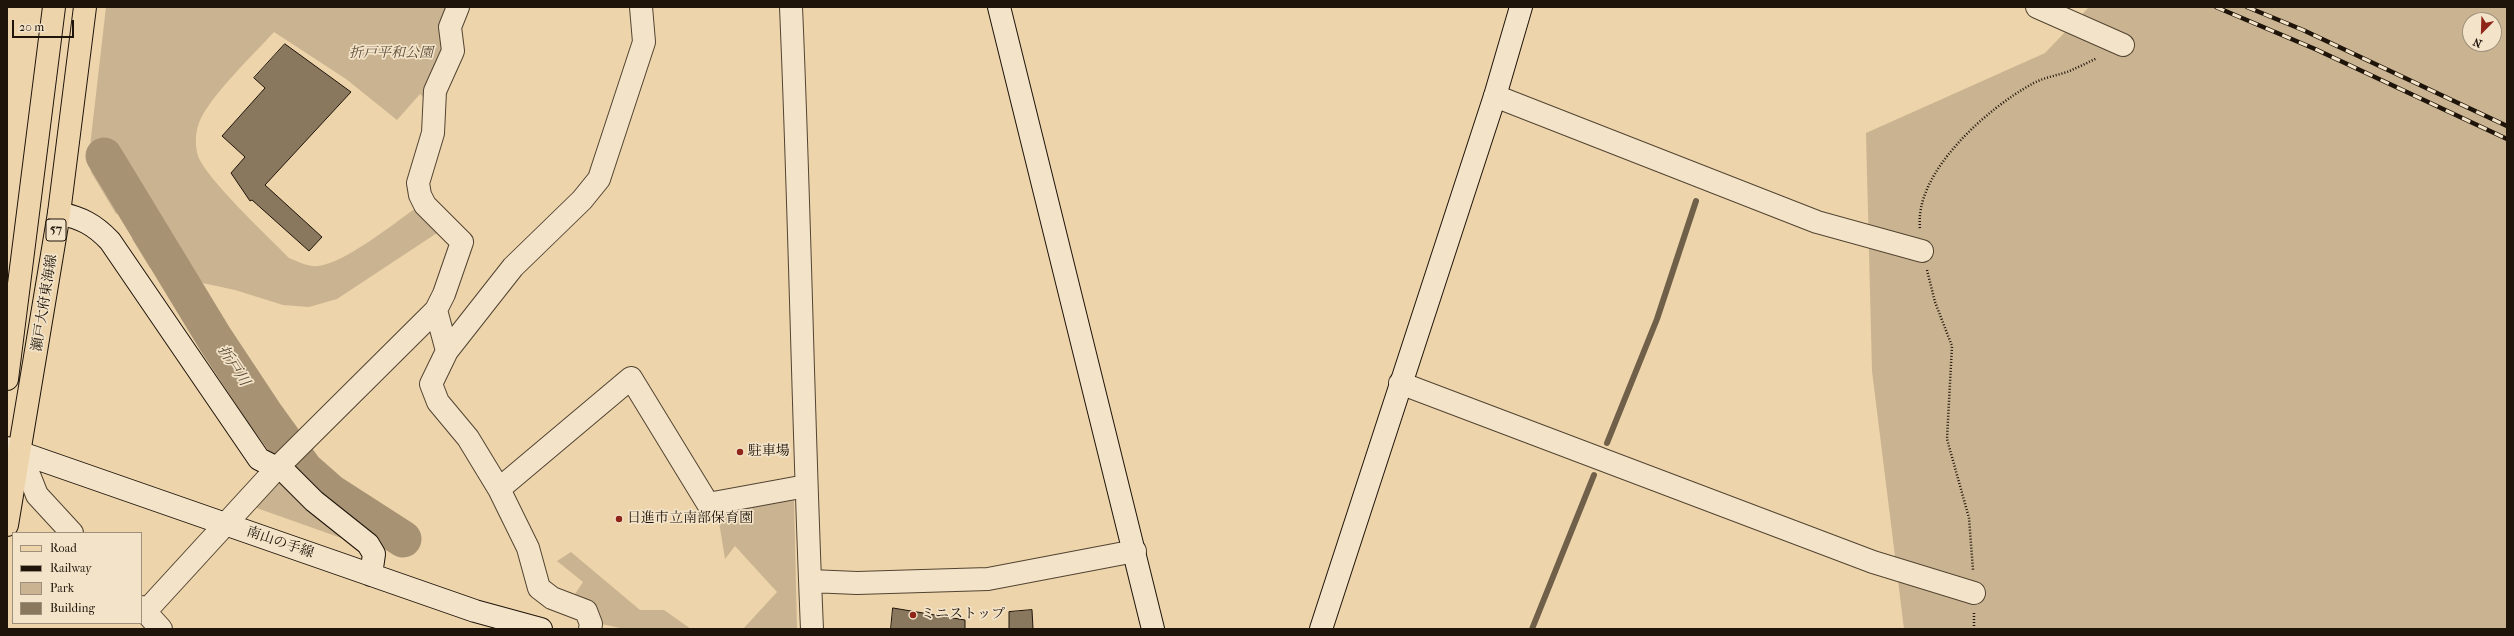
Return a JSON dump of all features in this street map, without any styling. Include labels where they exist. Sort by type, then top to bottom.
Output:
[{"type":"main road","name":"瀬戸大府東海線","points":[[7,380],[54,7]]},
{"type":"main road","name":"瀬戸大府東海線","points":[[7,526],[14,450],[59,213],[85,7]]},
{"type":"street","points":[[161,629],[143,609],[280,465],[436,310],[444,294],[462,242],[425,205],[420,195],[418,183],[433,133],[435,91],[452,51],[450,26],[458,7]]},
{"type":"street","points":[[791,7],[800,215],[806,486],[812,629]]},
{"type":"street","points":[[999,7],[1135,551],[1153,629]]},
{"type":"street","points":[[1321,629],[1400,383],[1495,96],[1521,7]]},
{"type":"street","points":[[2037,7],[2123,45]]},
{"type":"street","points":[[590,629],[591,624],[586,611],[552,598],[539,588],[528,548],[499,489],[468,438],[438,402],[431,384],[447,351],[514,267],[582,200],[600,179],[644,42],[646,8]]},
{"type":"street","points":[[1495,96],[1817,222],[1922,251]]},
{"type":"street","points":[[59,213],[82,219],[97,227],[110,241],[259,458],[280,465],[314,501],[368,544],[374,554],[371,575]]},
{"type":"street","points":[[436,310],[447,351]]},
{"type":"street","points":[[499,489],[631,378],[708,504],[806,486]]},
{"type":"street","points":[[1400,383],[1873,562],[1974,594]]},
{"type":"street","points":[[14,450],[37,495],[71,532]]},
{"type":"street","name":"南山の手線","points":[[14,450],[475,611],[541,629]]},
{"type":"street","points":[[810,581],[858,583],[988,579],[1135,551]]},
{"type":"path","points":[[1974,594],[1969,518],[1947,439],[1952,346],[1935,302],[1922,251],[1919,222],[1924,198],[1938,170],[1959,141],[1985,114],[2033,83],[2068,71],[2123,45]]},
{"type":"green space","name":"折戸平和公園","points":[[106,7],[453,7],[446,51],[424,98],[420,94],[397,120],[346,79],[274,32],[232,76],[212,101],[199,123],[196,140],[198,156],[213,179],[239,208],[289,258],[300,263],[318,266],[341,258],[355,251],[416,208],[440,231],[337,299],[309,307],[283,305],[235,290],[198,282],[190,287],[110,151],[98,158],[127,209],[116,214],[91,172],[89,155]]},
{"type":"green space","points":[[2089,7],[2507,7],[2507,629],[1904,629],[1872,371],[1866,133],[2045,53]]},
{"type":"green space","points":[[142,233],[160,262],[150,268],[132,239]]},
{"type":"green space","points":[[176,287],[193,315],[185,320],[168,292]]},
{"type":"green space","points":[[208,338],[227,369],[221,373],[201,343]]},
{"type":"green space","points":[[242,392],[256,413],[249,417],[235,396]]},
{"type":"green space","points":[[279,475],[361,545],[251,506]]},
{"type":"green space","points":[[794,500],[797,629],[743,629],[777,592],[735,546],[725,559],[718,516],[734,506]]},
{"type":"green space","points":[[571,552],[640,610],[664,610],[691,629],[624,629],[602,624],[573,597],[583,582],[557,561]]},
{"type":"building","points":[[285,44],[351,92],[265,185],[322,237],[309,251],[252,200],[250,201],[231,173],[245,157],[222,136],[265,88],[254,78]]},
{"type":"building","name":"ミニストップ","points":[[893,608],[965,620],[965,629],[891,629]]},
{"type":"building","points":[[1032,610],[1033,629],[1009,629],[1009,612]]},
{"type":"waterway","name":"折戸川","points":[[104,156],[215,339],[264,413],[305,470],[330,492],[403,539]]},
{"type":"waterway","points":[[1607,443],[1657,319],[1696,201]]},
{"type":"waterway","points":[[1532,629],[1594,475]]},
{"type":"railway","points":[[2216,7],[2315,49],[2507,139]]},
{"type":"railway","points":[[2247,7],[2303,30],[2507,126]]},
{"type":"place","name":"駐車場","points":[[740,452]]},
{"type":"place","name":"日進市立南部保育園","points":[[619,519]]},
{"type":"place","name":"ミニストップ","points":[[913,615]]}]
